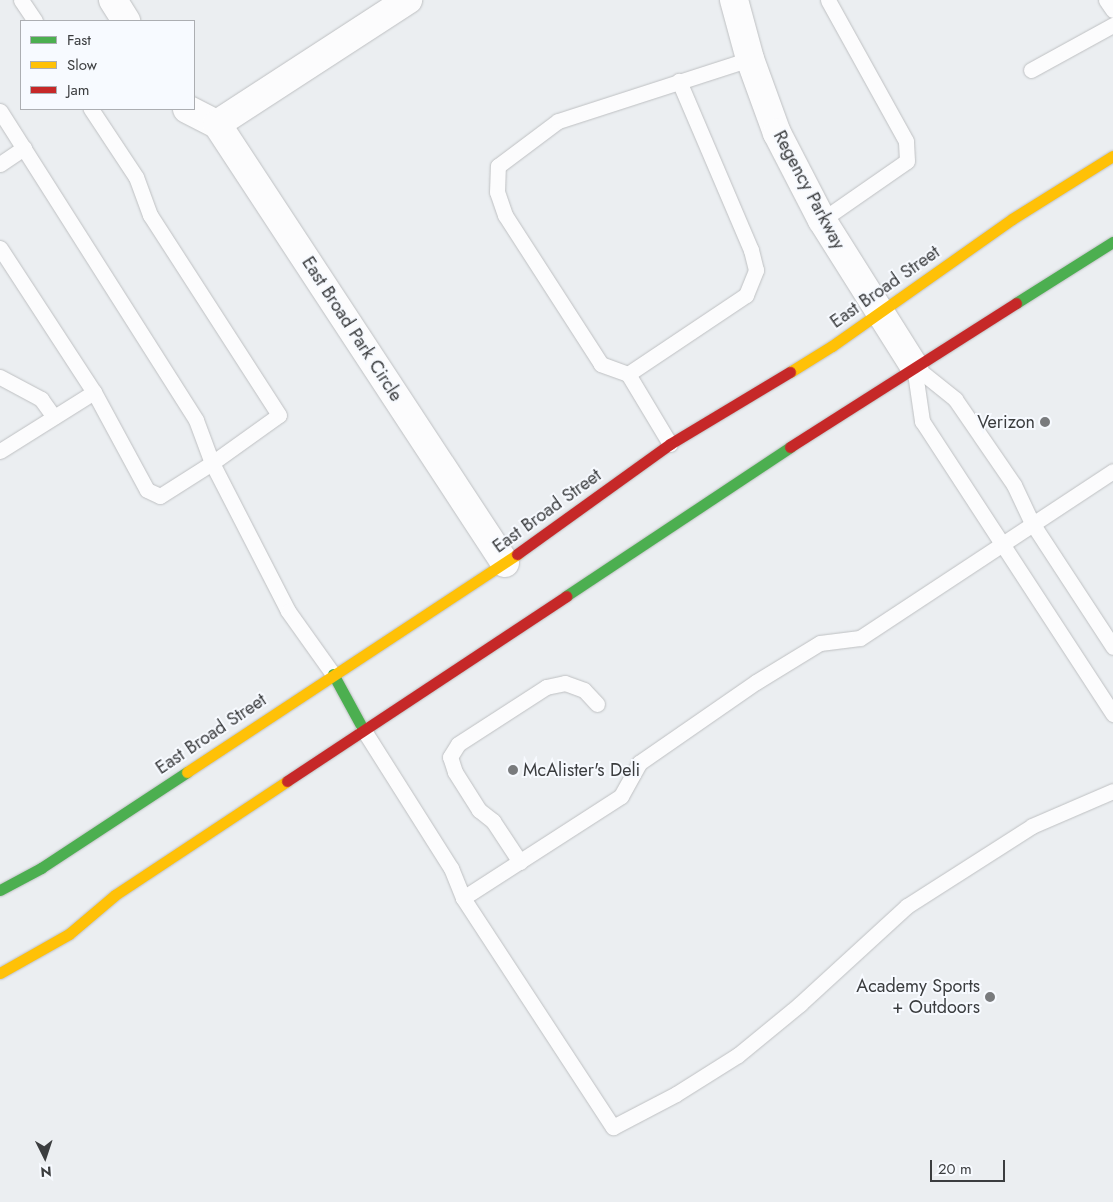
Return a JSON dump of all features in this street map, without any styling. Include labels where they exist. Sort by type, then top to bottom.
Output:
[{"type":"main road","name":"East Broad Street","points":[[0,890],[41,868],[505,563],[670,444],[832,346],[1012,219],[1113,156]]},
{"type":"main road","points":[[0,973],[69,934],[115,895],[363,729],[914,366],[1113,242]]},
{"type":"main road","points":[[334,674],[363,729]]},
{"type":"street","points":[[113,0],[125,20]]},
{"type":"street","points":[[189,110],[217,124],[408,0]]},
{"type":"street","name":"Regency Parkway","points":[[734,0],[750,59],[777,133],[822,220],[879,314],[914,366]]},
{"type":"street","name":"East Broad Park Circle","points":[[217,124],[505,563]]},
{"type":"lane","points":[[22,0],[34,20]]},
{"type":"lane","points":[[822,220],[907,161],[906,141],[828,0]]},
{"type":"lane","points":[[1106,0],[1113,10]]},
{"type":"lane","points":[[1031,70],[1113,25]]},
{"type":"lane","points":[[670,444],[628,374],[601,364],[505,215],[497,192],[498,166],[558,120],[750,59]]},
{"type":"lane","points":[[628,374],[746,295],[756,270],[751,250],[679,81]]},
{"type":"lane","points":[[0,248],[94,392],[147,490],[160,496],[212,463],[279,415],[150,215],[136,177],[92,110]]},
{"type":"lane","points":[[0,112],[196,420],[212,463],[288,611],[334,674]]},
{"type":"lane","points":[[0,164],[24,148]]},
{"type":"lane","points":[[914,366],[955,399],[1014,485],[1032,524],[1113,646]]},
{"type":"lane","points":[[914,366],[922,421],[1113,714]]},
{"type":"lane","points":[[0,377],[41,399],[54,417]]},
{"type":"lane","points":[[0,451],[94,392]]},
{"type":"lane","points":[[463,898],[621,796],[639,763],[756,682],[820,643],[860,638],[1113,471]]},
{"type":"lane","points":[[520,862],[493,821],[479,810],[455,772],[450,757],[458,744],[546,687],[566,683],[584,690],[598,704]]},
{"type":"lane","points":[[363,729],[451,868],[463,898],[613,1127],[676,1094],[738,1055],[800,1004],[907,906],[1032,826],[1113,791]]},
{"type":"traffic: fast","points":[[1016,303],[1113,242]]},
{"type":"traffic: fast","points":[[566,596],[790,447]]},
{"type":"traffic: fast","points":[[333,674],[363,729]]},
{"type":"traffic: fast","points":[[0,890],[41,868],[187,772]]},
{"type":"traffic: slow","points":[[790,372],[832,346],[1012,219],[1113,156]]},
{"type":"traffic: slow","points":[[187,772],[517,554]]},
{"type":"traffic: slow","points":[[0,973],[69,934],[115,895],[287,781]]},
{"type":"traffic: jam","points":[[790,447],[1016,303]]},
{"type":"traffic: jam","points":[[517,554],[670,444],[790,372]]},
{"type":"traffic: jam","points":[[287,781],[566,596]]},
{"type":"place","name":"Verizon","points":[[1045,422]]},
{"type":"place","name":"McAlister's Deli","points":[[513,770]]},
{"type":"place","name":"Academy Sports + Outdoors","points":[[990,997]]}]
